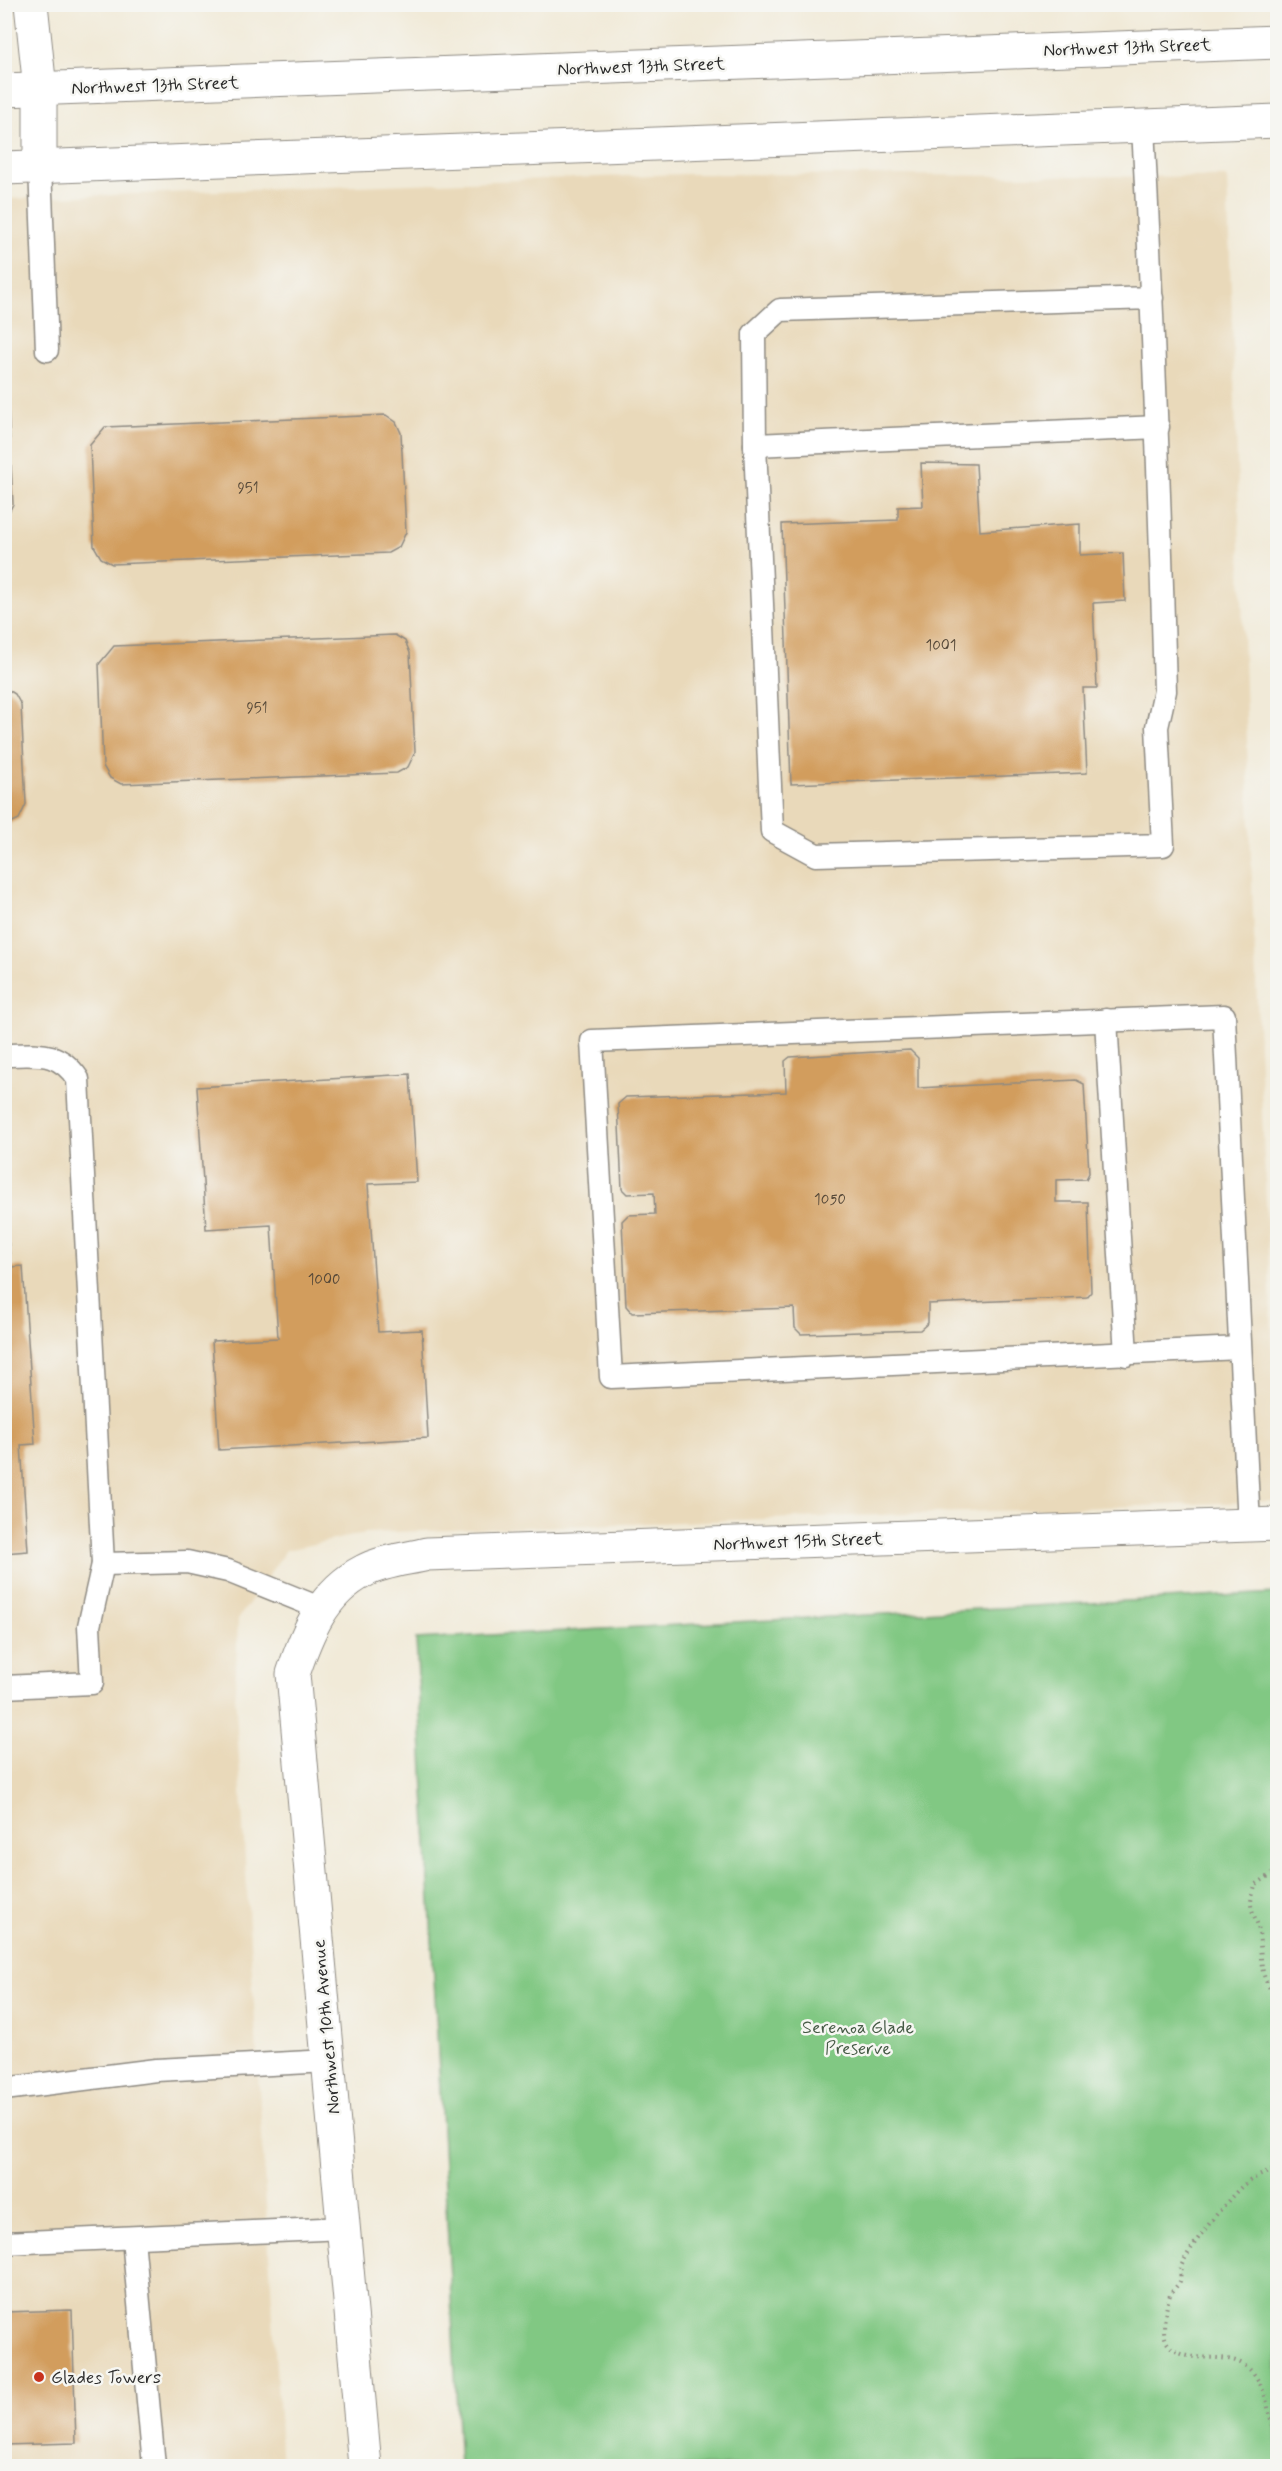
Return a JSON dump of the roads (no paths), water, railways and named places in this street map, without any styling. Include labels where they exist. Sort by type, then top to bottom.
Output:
[{"type":"street","points":[[31,4],[40,89],[40,166]]},
{"type":"street","name":"Northwest 13th Street","points":[[4,90],[1278,42]]},
{"type":"street","points":[[4,168],[1278,121]]},
{"type":"street","name":"Northwest 15th Street","points":[[326,1603],[365,1570],[427,1554],[1263,1524]]},
{"type":"street","name":"Northwest 10th Avenue","points":[[326,1603],[308,1629],[293,1674],[365,2466]]},
{"type":"lane","points":[[1143,127],[1152,298],[1158,427],[1165,691],[1158,727],[1163,845],[816,855],[772,831],[754,445],[754,334],[780,310],[1152,298]]},
{"type":"lane","points":[[40,166],[47,350]]},
{"type":"lane","points":[[754,445],[1158,427]]},
{"type":"lane","points":[[1240,1348],[611,1377],[592,1041],[1224,1016],[1240,1348],[1263,1524]]},
{"type":"lane","points":[[1106,1020],[1126,1355]]},
{"type":"lane","points":[[4,1055],[51,1054],[69,1067],[78,1079],[103,1564],[89,1626],[92,1683],[4,1687]]},
{"type":"lane","points":[[103,1564],[187,1562],[228,1571],[326,1603]]},
{"type":"lane","points":[[4,2089],[156,2070],[329,2061]]},
{"type":"lane","points":[[4,2243],[345,2228]]},
{"type":"lane","points":[[133,2238],[154,2466]]},
{"type":"place","name":"Glades Towers","points":[[39,2377]]},
{"type":"park label","name":"Serenoa Glade Preserve","points":[[858,2037]]}]
